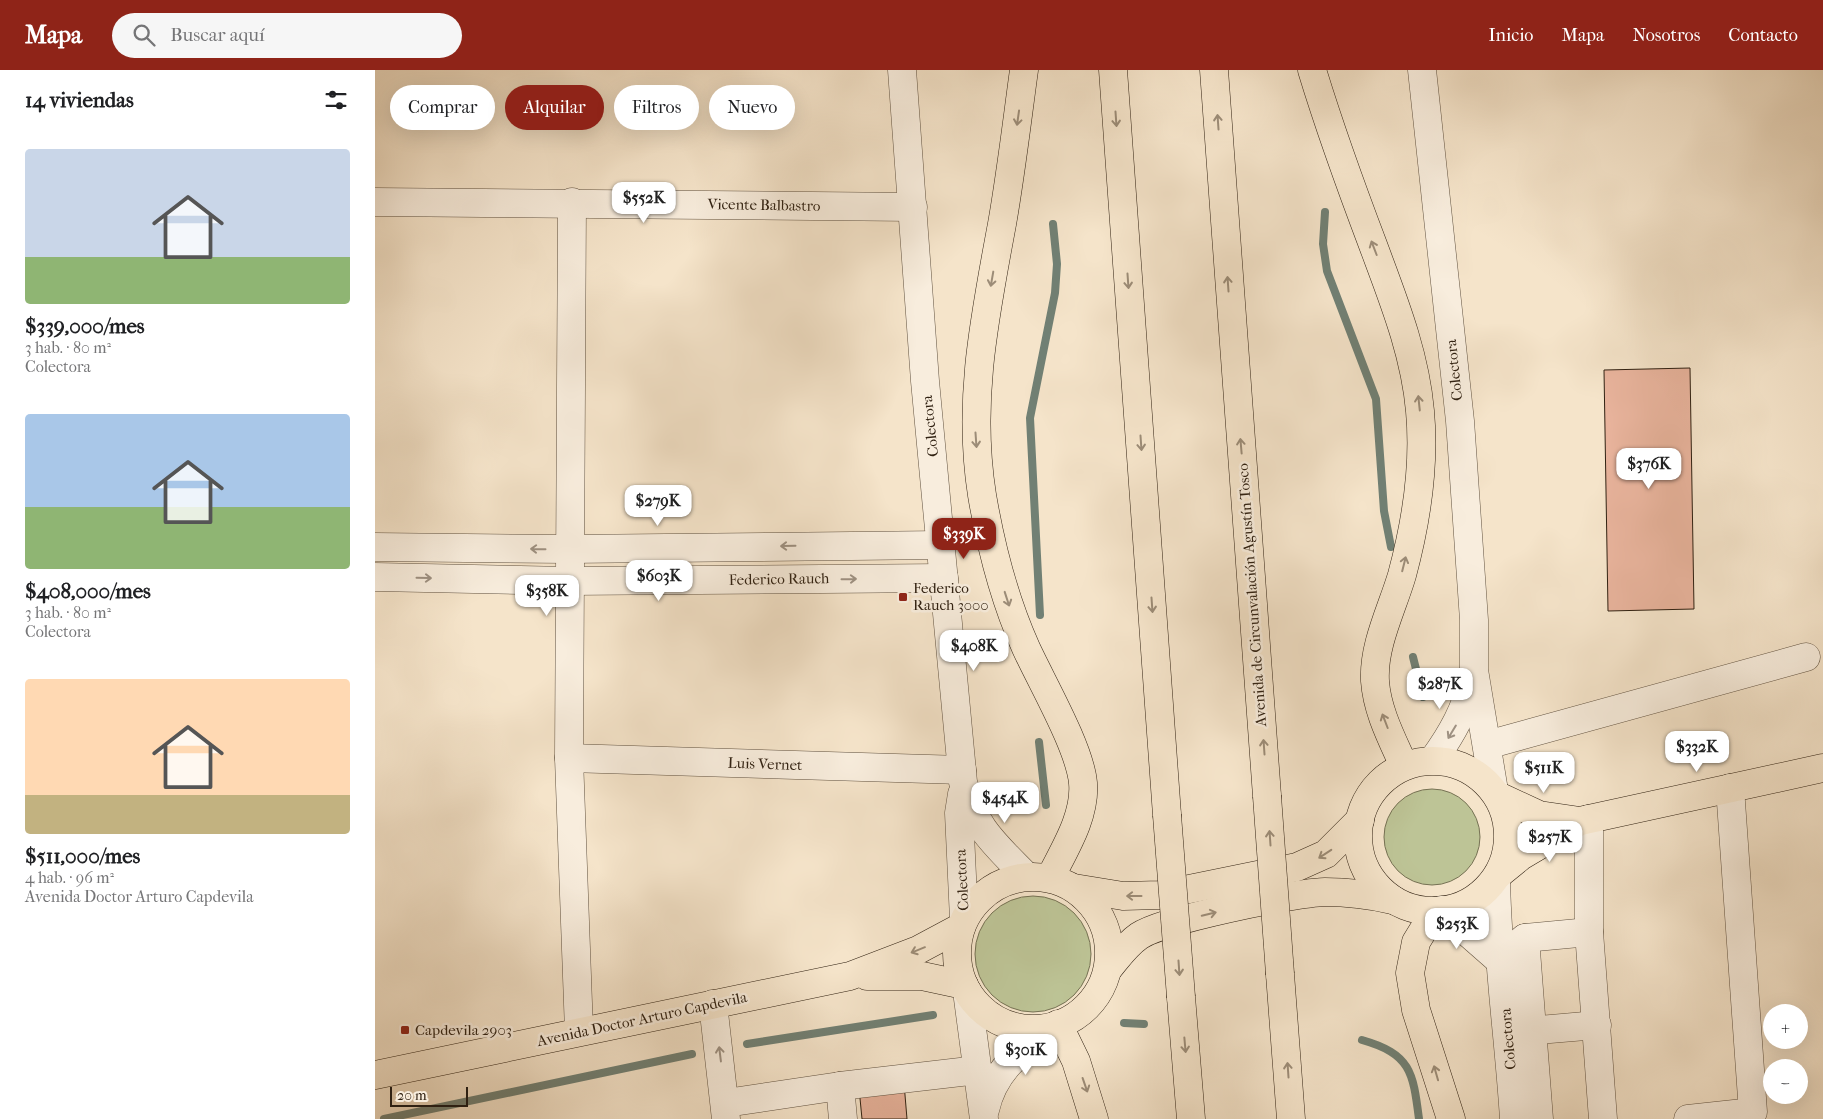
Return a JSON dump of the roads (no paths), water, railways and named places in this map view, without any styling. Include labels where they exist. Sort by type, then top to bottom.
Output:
[{"type":"main road","points":[[1024,70],[1013,154],[983,333],[975,420],[982,493],[999,576],[1025,644],[1071,745],[1083,783],[1076,822],[1050,881]]},
{"type":"main road","points":[[1113,70],[1191,1119]]},
{"type":"main road","name":"Avenida de Circunvalación Agustín Tosco","points":[[1214,70],[1291,1119]]},
{"type":"main road","points":[[1312,70],[1336,145],[1397,311],[1418,390],[1421,444],[1416,510],[1401,576],[1381,641],[1375,678],[1382,715],[1404,766]]},
{"type":"main road","name":"Avenida Doctor Arturo Capdevila","points":[[1393,900],[1375,884],[1362,862],[1359,848],[1360,820],[1371,792],[1393,772],[1404,766],[1433,760],[1452,763],[1473,771],[1496,794],[1539,814],[1584,820]]},
{"type":"main road","name":"Avenida Doctor Arturo Capdevila","points":[[1497,876],[1521,856],[1584,820],[1823,768]]},
{"type":"main road","name":"Avenida Doctor Arturo Capdevila","points":[[1108,969],[1127,946],[1154,928],[1302,894],[1323,892],[1357,894],[1393,900],[1415,908],[1439,910],[1459,906],[1473,900],[1489,887],[1497,876],[1506,855],[1509,830],[1506,816],[1496,794]]},
{"type":"main road","name":"Avenida Doctor Arturo Capdevila","points":[[1050,881],[1082,893],[1096,908],[1106,926],[1110,947],[1108,969],[1101,988],[1089,1006],[1073,1018],[1056,1026],[1025,1029],[999,1022],[976,1004],[965,988],[957,964],[963,923],[979,898],[993,888],[1050,881],[1123,896],[1160,895],[1297,867],[1326,854],[1360,820]]},
{"type":"main road","points":[[1439,910],[1417,942],[1410,973],[1416,1010],[1451,1119]]},
{"type":"main road","name":"Avenida Doctor Arturo Capdevila","points":[[375,1075],[850,976],[926,946],[963,923]]},
{"type":"main road","name":"Avenida Doctor Arturo Capdevila","points":[[850,976],[922,976],[965,988]]},
{"type":"main road","points":[[1056,1026],[1079,1068],[1094,1119]]},
{"type":"street","name":"Colectora","points":[[902,70],[925,381],[963,776],[969,806],[978,824],[1050,881]]},
{"type":"street","name":"Colectora","points":[[1422,70],[1459,421],[1474,620],[1474,670],[1496,794]]},
{"type":"street","name":"Vicente Balbastro","points":[[375,202],[572,202],[913,207]]},
{"type":"street","points":[[572,202],[568,549],[569,758],[579,1031]]},
{"type":"street","points":[[375,547],[568,549],[941,544]]},
{"type":"street","name":"Federico Rauch","points":[[375,577],[568,581],[943,578]]},
{"type":"street","points":[[1487,745],[1806,657]]},
{"type":"street","name":"Colectora","points":[[1433,760],[1456,726],[1465,706],[1474,670]]},
{"type":"street","name":"Luis Vernet","points":[[569,758],[963,776]]},
{"type":"street","name":"Colectora","points":[[963,776],[959,813],[963,923]]},
{"type":"street","points":[[1688,1119],[1753,1112],[1730,788]]},
{"type":"street","points":[[1584,820],[1589,932],[1603,1119]]},
{"type":"street","name":"Colectora","points":[[1497,876],[1499,960],[1520,1032],[1514,1119]]},
{"type":"street","points":[[1439,910],[1499,960],[1525,938],[1589,932]]},
{"type":"street","points":[[1525,938],[1520,1032],[1539,1119]]},
{"type":"street","points":[[965,988],[984,1117]]},
{"type":"street","points":[[713,1004],[726,1111],[840,1086],[978,1070]]},
{"type":"street","points":[[1520,1032],[1597,1025]]},
{"type":"street","points":[[984,1117],[994,1082],[1004,1068],[1056,1026]]},
{"type":"street","points":[[840,1086],[843,1119]]},
{"type":"waterway","points":[[1325,212],[1323,244],[1327,271],[1376,399],[1384,511],[1391,547]]},
{"type":"waterway","points":[[1040,615],[1030,418],[1055,293],[1057,264],[1053,224]]},
{"type":"waterway","points":[[1413,657],[1423,697]]},
{"type":"waterway","points":[[1039,742],[1046,805]]},
{"type":"waterway","points":[[747,1044],[933,1015]]},
{"type":"waterway","points":[[1124,1023],[1144,1024]]},
{"type":"waterway","points":[[1362,1040],[1391,1052],[1407,1067],[1414,1089],[1419,1119]]},
{"type":"waterway","points":[[384,1119],[692,1054]]},
{"type":"place","name":"Federico Rauch 3000","points":[[903,597]]},
{"type":"place","name":"Capdevila 2903","points":[[405,1030]]}]
